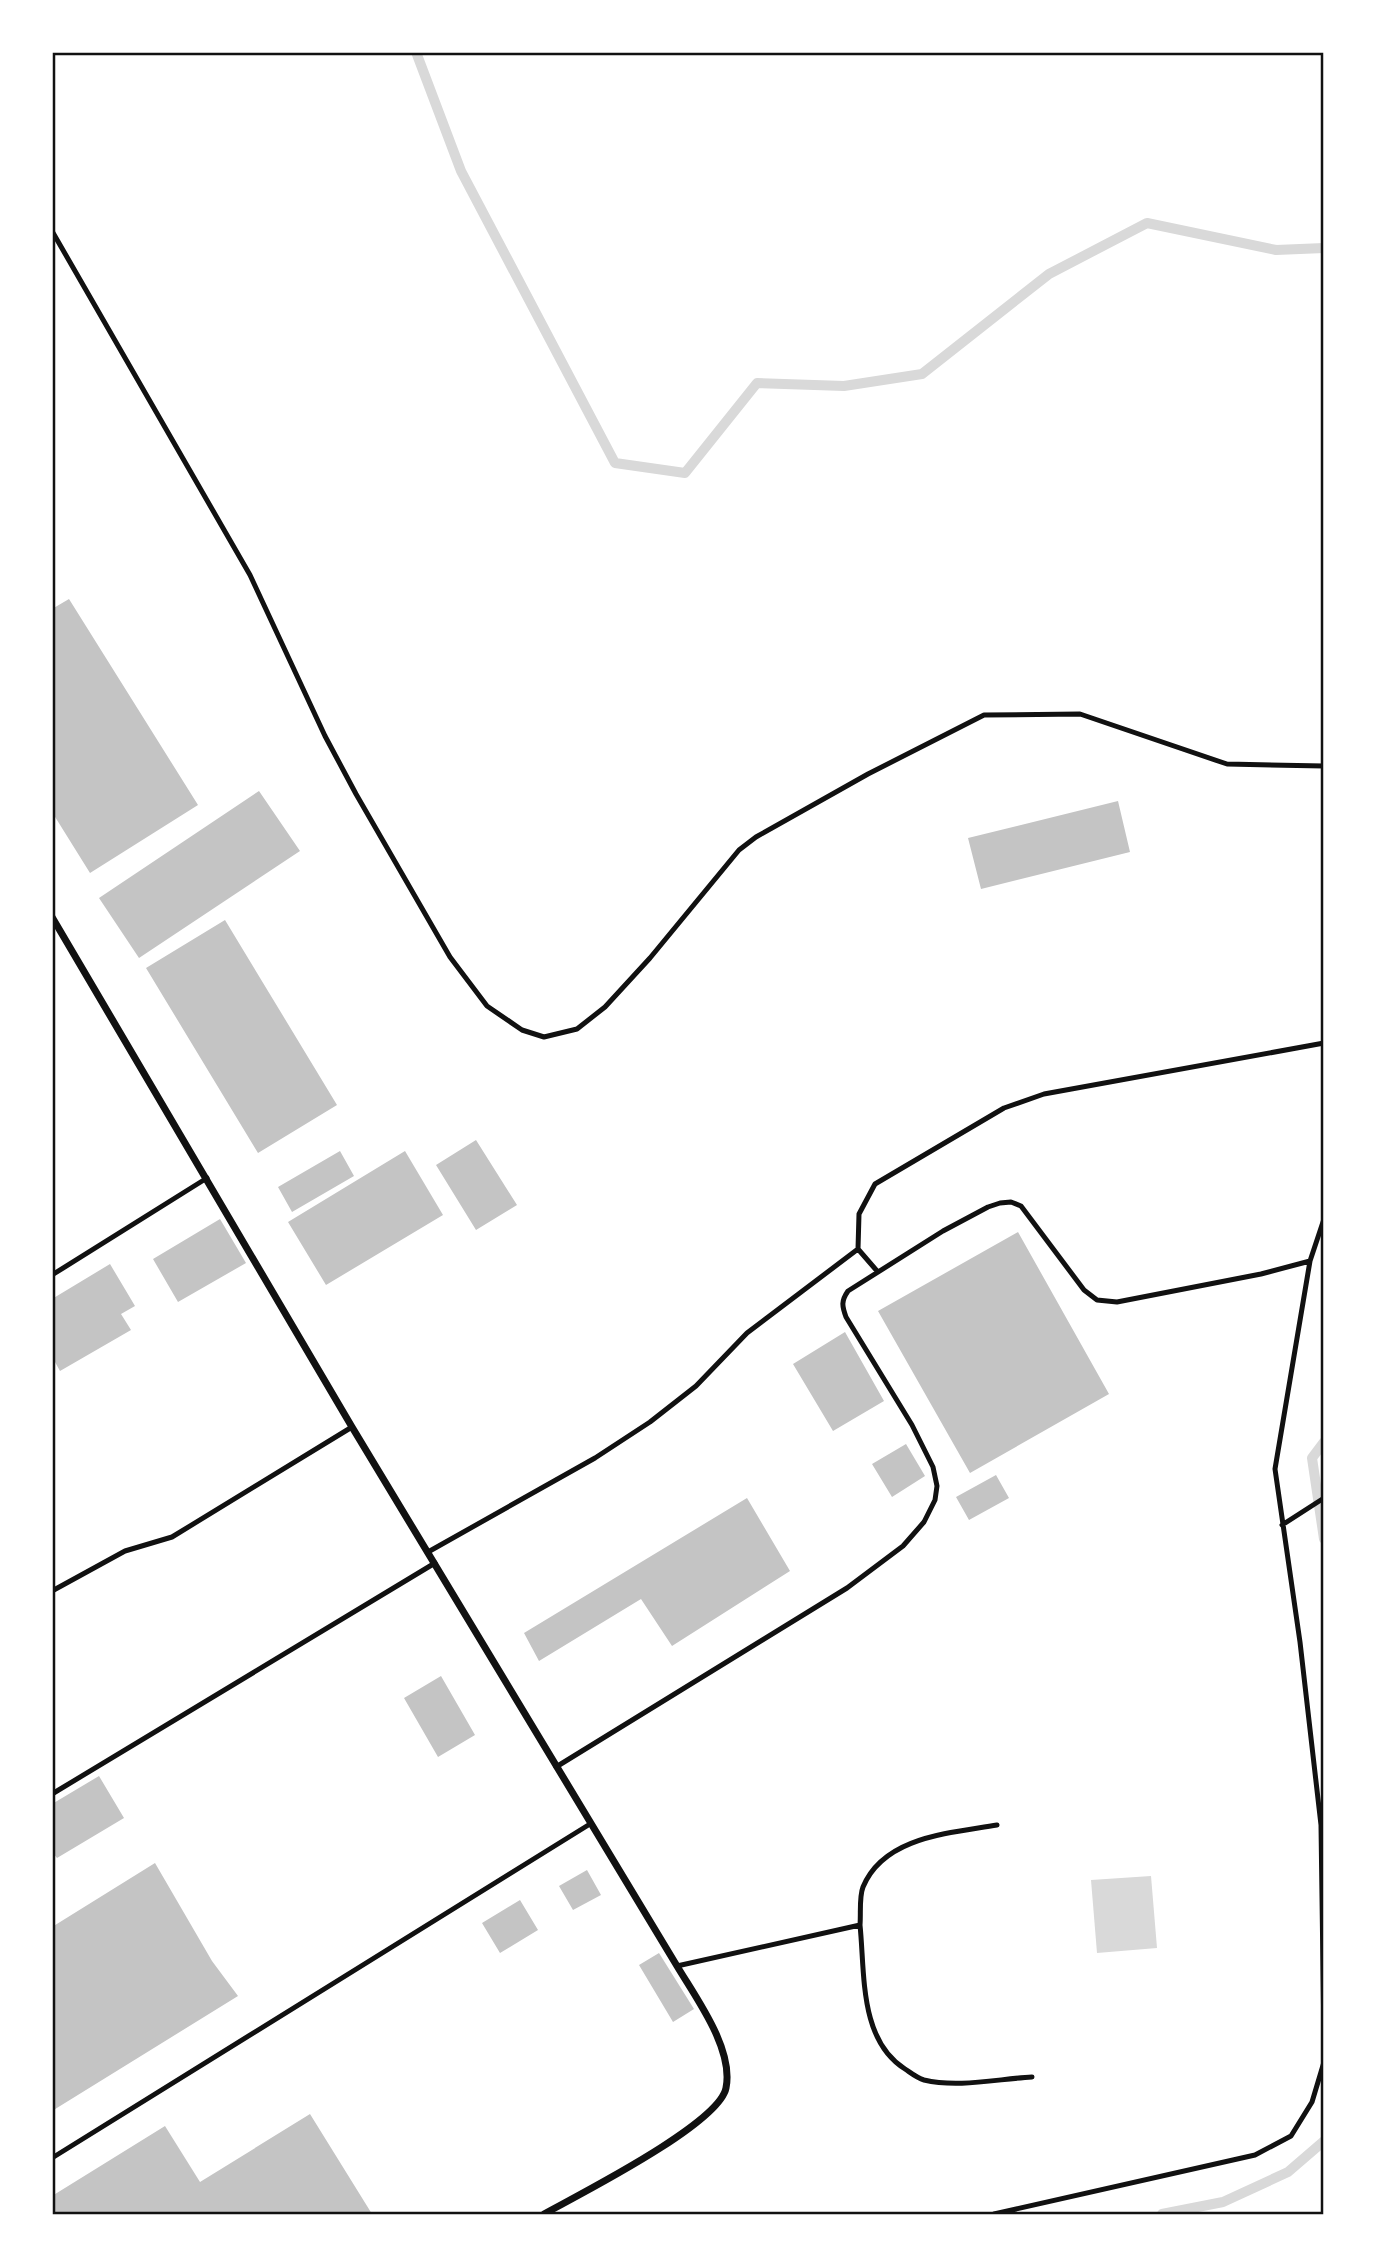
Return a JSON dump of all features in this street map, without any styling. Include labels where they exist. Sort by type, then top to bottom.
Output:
[{"type":"street","points":[[53,920],[352,1427],[677,1966],[711,2024],[726,2059],[726,2089],[711,2112],[674,2139],[544,2214]]},
{"type":"lane","points":[[52,231],[250,575],[325,736],[431,925],[450,957],[488,1006],[522,1030],[544,1037],[577,1029],[605,1007],[650,958],[747,843],[868,774],[984,715],[1080,714],[1227,764],[1324,766]]},
{"type":"lane","points":[[877,1271],[858,1250],[859,1214],[874,1184],[1003,1108],[1044,1094],[1324,1043]]},
{"type":"lane","points":[[52,1275],[207,1178]]},
{"type":"lane","points":[[556,1767],[847,1588],[903,1546],[924,1522],[937,1486],[933,1467],[912,1424],[842,1307],[842,1299],[848,1291],[877,1271],[988,1207],[1011,1202],[1021,1206],[1033,1219],[1058,1258],[1084,1290],[1097,1300],[1117,1302],[1173,1293],[1311,1261]]},
{"type":"lane","points":[[1324,1219],[1311,1261],[1275,1469],[1300,1642],[1321,1825],[1324,2041]]},
{"type":"lane","points":[[428,1552],[595,1458],[650,1422],[696,1386],[747,1333],[858,1250]]},
{"type":"lane","points":[[52,1591],[125,1551],[172,1537],[352,1427]]},
{"type":"lane","points":[[1282,1525],[1324,1498]]},
{"type":"lane","points":[[52,1794],[435,1563]]},
{"type":"lane","points":[[52,2158],[590,1824]]},
{"type":"lane","points":[[997,1825],[938,1836],[901,1847],[876,1865],[862,1889],[860,1925],[869,2020],[881,2048],[900,2066],[921,2080],[951,2083],[1032,2077]]},
{"type":"lane","points":[[677,1966],[860,1925]]},
{"type":"lane","points":[[994,2214],[1255,2155],[1291,2136],[1312,2102],[1324,2062]]},
{"type":"shaded area","points":[[1151,1876],[1157,1948],[1097,1953],[1091,1880]]},
{"type":"building","points":[[69,599],[198,805],[90,873],[52,812],[52,609]]},
{"type":"building","points":[[259,791],[300,851],[139,958],[99,898]]},
{"type":"building","points":[[1118,801],[1130,852],[981,889],[968,838]]},
{"type":"building","points":[[225,920],[337,1105],[258,1153],[146,968]]},
{"type":"building","points":[[476,1140],[517,1205],[476,1230],[436,1165]]},
{"type":"building","points":[[340,1151],[354,1176],[292,1212],[278,1187]]},
{"type":"building","points":[[405,1151],[443,1215],[326,1285],[288,1222]]},
{"type":"building","points":[[220,1219],[246,1263],[178,1302],[153,1259]]},
{"type":"building","points":[[1018,1232],[1109,1394],[970,1473],[878,1311]]},
{"type":"building","points":[[110,1264],[135,1306],[121,1314],[131,1330],[60,1371],[55,1362],[52,1364],[52,1299]]},
{"type":"building","points":[[845,1332],[884,1401],[833,1431],[793,1364]]},
{"type":"building","points":[[906,1444],[925,1476],[892,1497],[872,1464]]},
{"type":"building","points":[[996,1475],[1009,1498],[969,1520],[956,1497]]},
{"type":"building","points":[[747,1498],[790,1571],[672,1646],[641,1599],[539,1661],[524,1633]]},
{"type":"building","points":[[441,1676],[475,1735],[438,1757],[404,1698]]},
{"type":"building","points":[[99,1776],[124,1818],[57,1858],[52,1852],[52,1804]]},
{"type":"building","points":[[155,1863],[212,1961],[238,1996],[52,2111],[52,1927]]},
{"type":"building","points":[[587,1870],[601,1895],[573,1910],[559,1886]]},
{"type":"building","points":[[520,1900],[538,1930],[500,1953],[482,1923]]},
{"type":"building","points":[[659,1953],[694,2009],[673,2022],[639,1965]]},
{"type":"building","points":[[310,2114],[372,2214],[52,2214],[52,2196],[165,2126],[200,2182]]},
{"type":"waterway","points":[[416,52],[461,171],[615,463],[685,473],[757,383],[844,386],[922,374],[1049,274],[1147,223],[1276,250],[1324,248]]},
{"type":"waterway","points":[[1324,1442],[1312,1458],[1324,1539]]},
{"type":"waterway","points":[[1162,2214],[1223,2202],[1288,2172],[1324,2141]]}]
